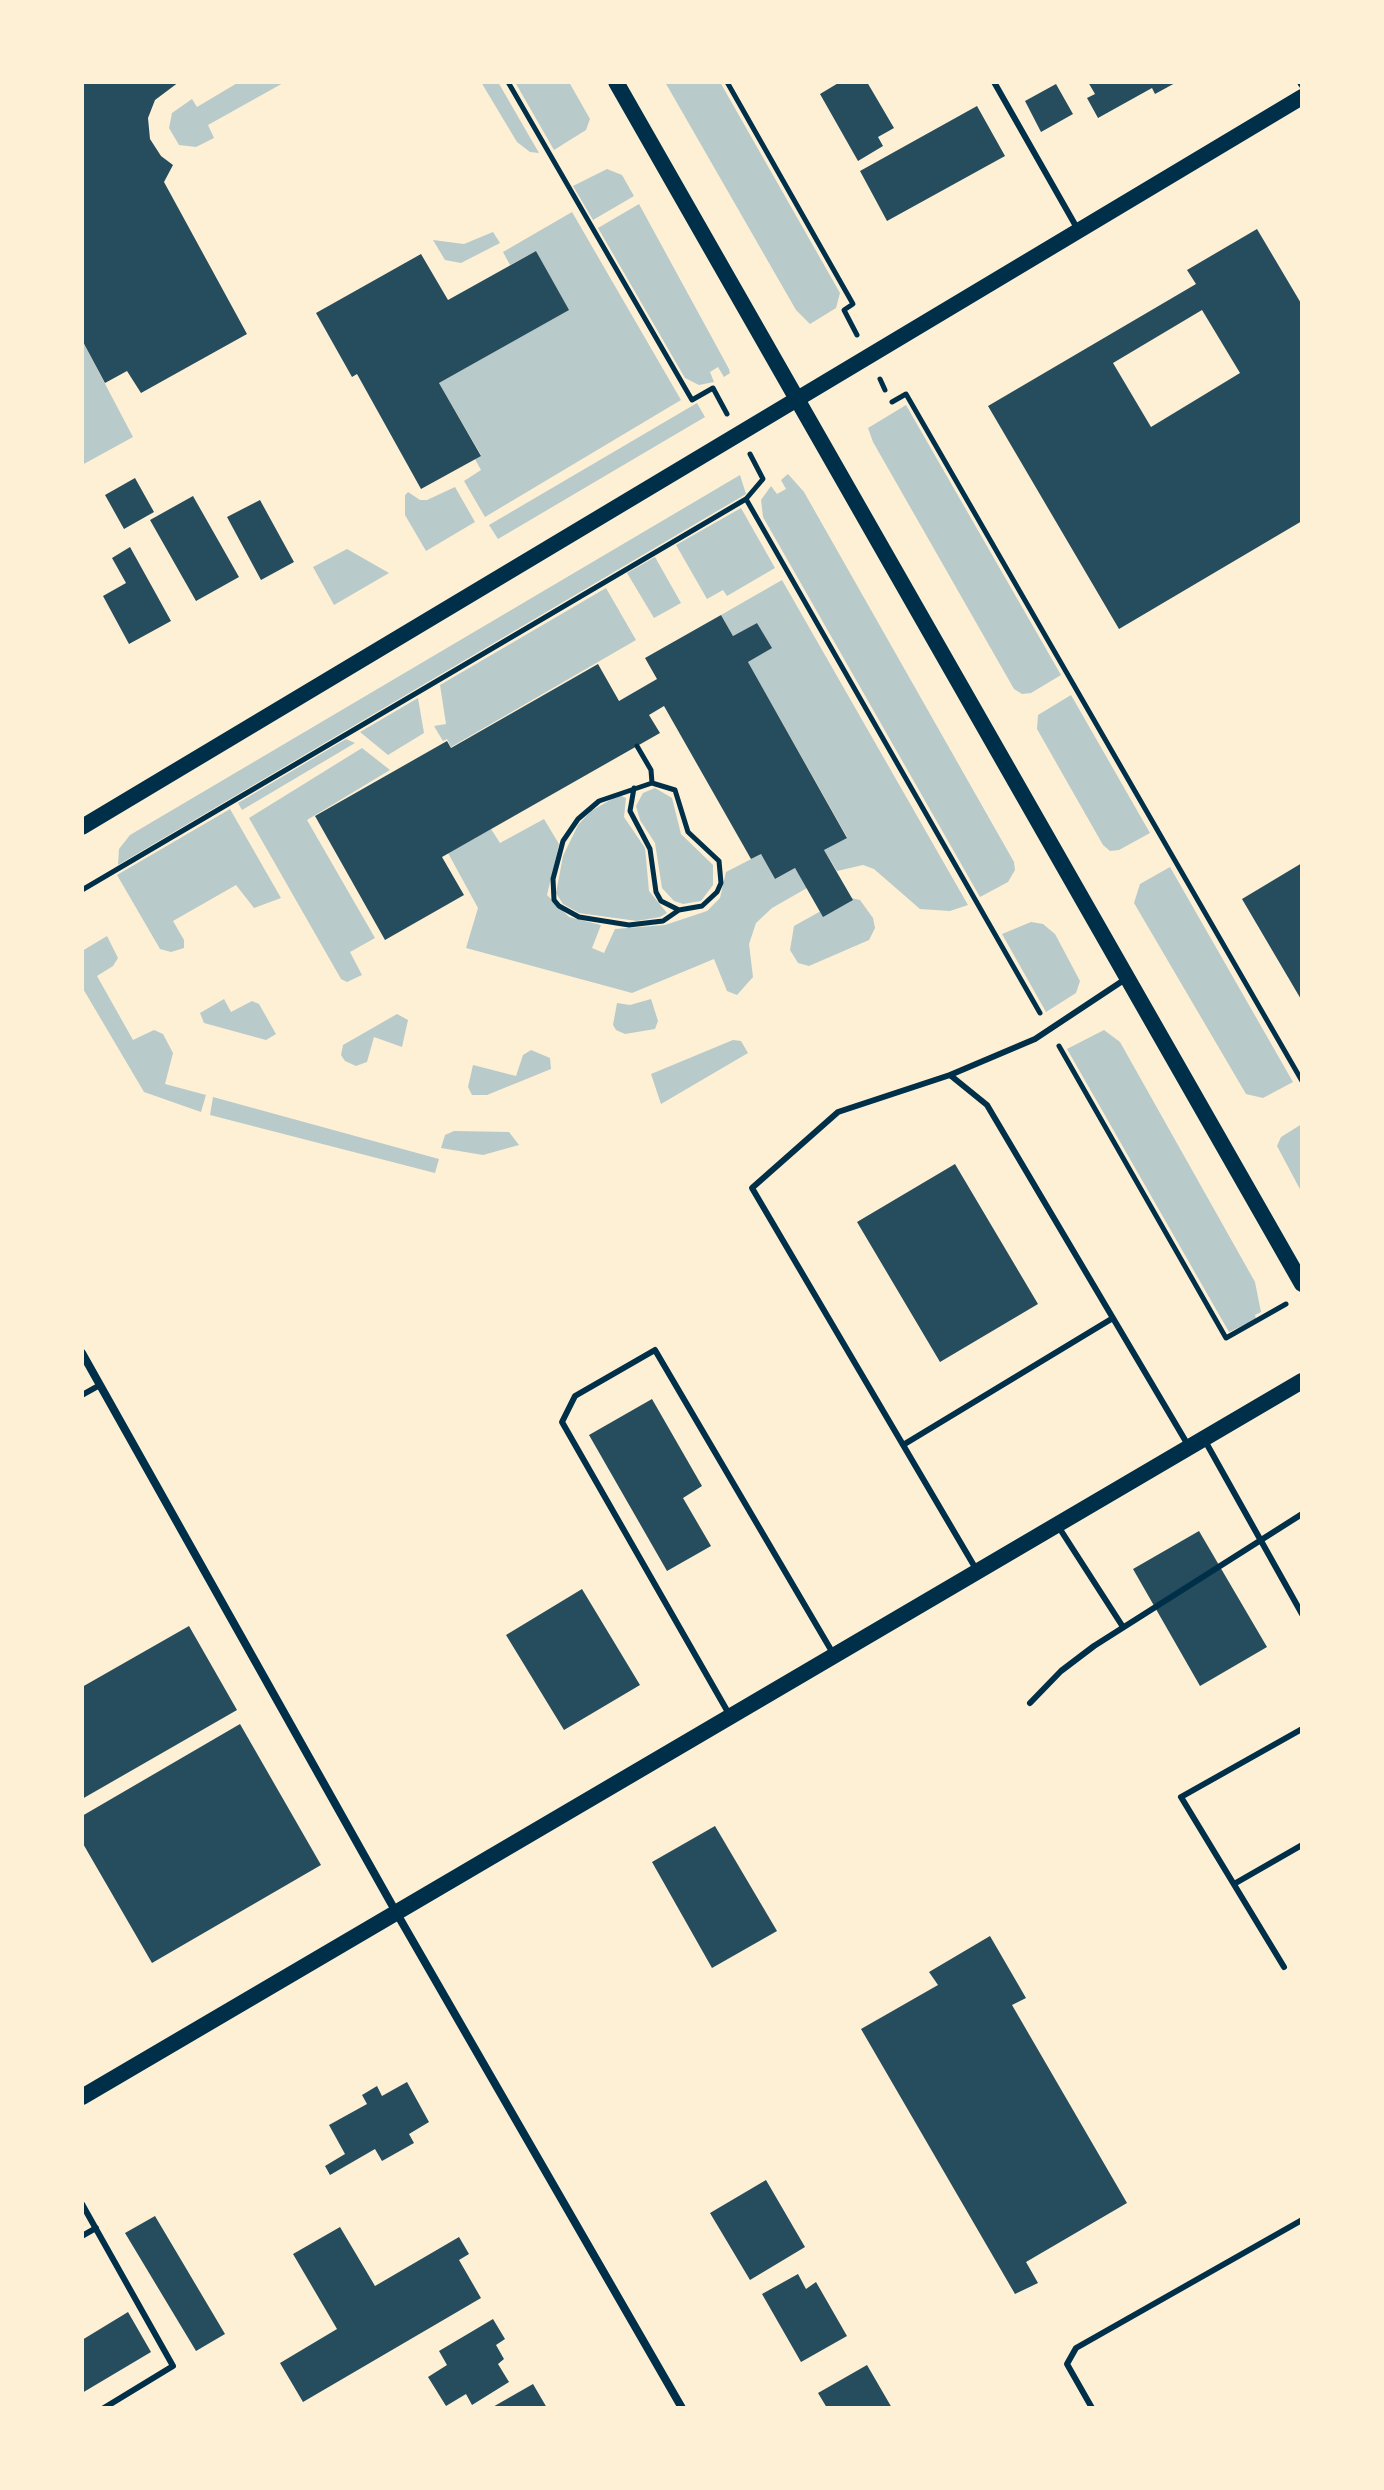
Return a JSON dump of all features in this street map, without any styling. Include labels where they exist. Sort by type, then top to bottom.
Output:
[{"type":"main road","points":[[616,82],[1302,1284]]},
{"type":"main road","points":[[82,827],[1302,97]]},
{"type":"main road","points":[[82,2097],[1302,1381]]},
{"type":"street","points":[[82,1353],[396,1912],[682,2408]]},
{"type":"lane","points":[[994,82],[1078,230]]},
{"type":"lane","points":[[977,1573],[752,1188],[838,1112],[950,1075],[1049,1029],[1127,978]]},
{"type":"lane","points":[[950,1075],[987,1105],[1113,1318],[1260,1541],[1302,1614]]},
{"type":"lane","points":[[903,1445],[1113,1318]]},
{"type":"lane","points":[[731,1717],[562,1422],[575,1396],[655,1350],[834,1655]]},
{"type":"lane","points":[[82,1395],[100,1385]]},
{"type":"lane","points":[[1030,1703],[1061,1671],[1123,1627],[1302,1514]]},
{"type":"lane","points":[[1058,1525],[1123,1627]]},
{"type":"lane","points":[[1284,1967],[1181,1797],[1302,1729]]},
{"type":"lane","points":[[1234,1884],[1302,1845]]},
{"type":"lane","points":[[82,2204],[173,2366],[104,2408]]},
{"type":"lane","points":[[1092,2408],[1067,2364],[1076,2348],[1302,2220]]},
{"type":"lane","points":[[82,2236],[96,2228]]},
{"type":"path","points":[[508,82],[692,400],[713,388]]},
{"type":"path","points":[[727,82],[853,304],[844,310]]},
{"type":"path","points":[[892,402],[906,394],[1302,1081]]},
{"type":"path","points":[[82,890],[746,499],[763,479]]},
{"type":"path","points":[[746,499],[1226,1338],[1291,1301]]},
{"type":"path","points":[[637,746],[651,770],[652,783]]},
{"type":"path","points":[[634,787],[630,811],[650,849],[656,892],[661,901],[679,910],[692,910],[710,901],[721,883],[719,861],[688,832],[675,790],[652,783],[634,787],[599,801],[578,819],[563,841],[553,879],[554,900],[579,917],[629,925],[663,921],[679,910]]},
{"type":"shaded area","points":[[239,82],[285,82],[208,125],[214,138],[196,147],[179,145],[169,128],[172,113],[192,99],[197,107]]},
{"type":"shaded area","points":[[481,82],[498,82],[539,153],[530,152],[517,142]]},
{"type":"shaded area","points":[[515,82],[569,82],[590,119],[586,130],[554,150]]},
{"type":"shaded area","points":[[665,82],[720,82],[840,293],[836,308],[810,324],[796,310]]},
{"type":"shaded area","points":[[607,169],[622,175],[634,196],[593,220],[573,186]]},
{"type":"shaded area","points":[[639,204],[729,369],[730,373],[724,377],[718,367],[710,372],[714,382],[699,385],[685,378],[598,228]]},
{"type":"shaded area","points":[[572,212],[681,400],[485,517],[464,481],[481,470],[475,459],[481,455],[439,383],[568,310],[536,251],[510,265],[503,252]]},
{"type":"shaded area","points":[[493,232],[500,243],[461,263],[445,260],[433,240],[464,244]]},
{"type":"shaded area","points":[[82,340],[133,437],[82,465]]},
{"type":"shaded area","points":[[697,403],[705,417],[498,539],[489,525]]},
{"type":"shaded area","points":[[906,405],[1061,675],[1031,693],[1022,694],[1014,689],[873,442],[868,428]]},
{"type":"shaded area","points":[[788,474],[804,492],[1014,862],[1015,870],[1008,882],[980,897],[763,517],[761,500],[771,486],[777,494],[786,489],[781,480]]},
{"type":"shaded area","points":[[740,475],[746,494],[118,865],[119,849],[130,835]]},
{"type":"shaded area","points":[[455,487],[475,522],[426,551],[405,515],[405,495],[408,492],[420,500],[427,500]]},
{"type":"shaded area","points":[[741,508],[775,568],[727,596],[723,590],[707,599],[676,545]]},
{"type":"shaded area","points":[[347,549],[389,573],[334,605],[313,567]]},
{"type":"shaded area","points":[[655,557],[681,603],[654,618],[627,573]]},
{"type":"shaded area","points":[[782,580],[968,905],[950,911],[920,909],[874,869],[863,865],[837,871],[824,850],[847,837],[748,662],[771,648],[757,623],[733,636],[721,615]]},
{"type":"shaded area","points":[[606,588],[636,640],[451,747],[447,739],[443,741],[434,726],[446,724],[440,685]]},
{"type":"shaded area","points":[[1071,695],[1150,833],[1119,850],[1110,851],[1103,845],[1037,729],[1038,715]]},
{"type":"shaded area","points":[[418,698],[424,733],[388,755],[360,732]]},
{"type":"shaded area","points":[[346,739],[355,743],[242,810],[238,803]]},
{"type":"shaded area","points":[[362,748],[390,770],[307,820],[375,938],[350,952],[362,975],[347,982],[341,979],[249,818]]},
{"type":"shaded area","points":[[655,788],[672,798],[681,834],[713,865],[713,885],[701,901],[683,904],[674,901],[662,888],[655,843],[640,820],[636,806],[643,793]]},
{"type":"shaded area","points":[[619,795],[626,798],[624,817],[645,848],[649,891],[667,913],[660,917],[637,921],[579,913],[563,904],[556,893],[563,856],[578,825],[591,811]]},
{"type":"shaded area","points":[[230,809],[281,898],[254,908],[236,885],[173,921],[184,940],[184,948],[171,952],[160,949],[117,875]]},
{"type":"shaded area","points":[[544,819],[559,844],[547,895],[569,917],[601,925],[592,948],[604,953],[615,929],[665,925],[707,911],[720,898],[726,872],[761,854],[775,879],[795,868],[807,888],[772,908],[756,923],[749,944],[753,977],[737,995],[727,991],[714,959],[632,993],[466,948],[478,908],[448,853],[491,829],[500,843]]},
{"type":"shaded area","points":[[1170,867],[1293,1082],[1263,1098],[1246,1094],[1134,903],[1140,884]]},
{"type":"shaded area","points":[[846,897],[860,900],[873,918],[875,928],[869,940],[809,966],[798,963],[790,950],[794,926]]},
{"type":"shaded area","points":[[1031,922],[1043,924],[1055,934],[1080,981],[1076,993],[1046,1012],[1002,934]]},
{"type":"shaded area","points":[[107,936],[118,958],[113,966],[97,976],[133,1040],[154,1030],[163,1034],[173,1053],[165,1084],[206,1095],[201,1112],[144,1092],[82,987],[82,951]]},
{"type":"shaded area","points":[[224,999],[231,1012],[252,1001],[259,1004],[276,1034],[266,1040],[204,1023],[200,1013]]},
{"type":"shaded area","points":[[651,999],[658,1021],[655,1029],[625,1034],[616,1030],[613,1025],[617,1003],[630,1005]]},
{"type":"shaded area","points":[[397,1014],[408,1020],[402,1047],[374,1037],[367,1062],[356,1066],[345,1061],[341,1055],[343,1045]]},
{"type":"shaded area","points":[[1104,1030],[1120,1042],[1255,1282],[1261,1312],[1255,1315],[1256,1319],[1229,1332],[1067,1049]]},
{"type":"shaded area","points":[[733,1040],[741,1041],[748,1053],[661,1104],[651,1074]]},
{"type":"shaded area","points":[[531,1050],[550,1058],[551,1069],[487,1095],[472,1095],[468,1087],[473,1065],[516,1076],[523,1055]]},
{"type":"shaded area","points":[[213,1097],[439,1159],[435,1173],[210,1115]]},
{"type":"shaded area","points":[[1302,1124],[1302,1193],[1277,1146],[1281,1137]]},
{"type":"shaded area","points":[[454,1131],[509,1132],[519,1145],[483,1155],[441,1148],[445,1135]]},
{"type":"building","points":[[82,82],[179,82],[155,100],[148,118],[150,139],[161,156],[173,165],[164,182],[247,334],[141,393],[127,371],[105,383],[82,340]]},
{"type":"building","points":[[840,82],[867,82],[894,128],[878,137],[883,146],[858,161],[820,94]]},
{"type":"building","points":[[1088,82],[1177,82],[1155,94],[1152,88],[1098,118],[1087,98],[1095,94]]},
{"type":"building","points":[[1056,84],[1073,114],[1041,132],[1025,101]]},
{"type":"building","points":[[977,106],[1005,156],[887,221],[860,171]]},
{"type":"building","points":[[1257,229],[1302,305],[1302,521],[1119,629],[988,406],[1196,284],[1187,270]],"holes":[[[1202,310],[1240,373],[1151,427],[1113,363]]]},
{"type":"building","points":[[536,251],[569,310],[439,383],[481,456],[421,489],[357,374],[352,377],[316,313],[421,254],[448,300]]},
{"type":"building","points":[[135,478],[154,512],[124,529],[105,495]]},
{"type":"building","points":[[193,496],[239,577],[196,601],[150,520]]},
{"type":"building","points":[[260,500],[294,562],[261,580],[227,517]]},
{"type":"building","points":[[130,547],[171,621],[129,644],[103,596],[126,583],[112,558]]},
{"type":"building","points":[[721,615],[733,636],[757,623],[772,648],[748,662],[847,838],[824,850],[853,900],[823,917],[795,868],[775,879],[761,854],[751,859],[664,706],[649,715],[660,733],[442,857],[464,895],[385,940],[315,816],[447,741],[451,748],[598,664],[619,701],[657,679],[645,658]]},
{"type":"building","points":[[1302,863],[1302,1001],[1242,899]]},
{"type":"building","points":[[955,1164],[1038,1304],[940,1362],[857,1222]]},
{"type":"building","points":[[652,1399],[702,1486],[683,1498],[711,1546],[667,1571],[589,1435]]},
{"type":"building","points":[[1199,1531],[1267,1647],[1200,1686],[1133,1569]]},
{"type":"building","points":[[582,1589],[640,1685],[564,1730],[506,1635]]},
{"type":"building","points":[[189,1626],[237,1710],[82,1799],[82,1687]]},
{"type":"building","points":[[240,1724],[321,1865],[152,1963],[82,1842],[82,1816]]},
{"type":"building","points":[[715,1826],[777,1931],[712,1968],[652,1862]]},
{"type":"building","points":[[990,1936],[1026,1998],[1012,2005],[1127,2203],[1026,2262],[1038,2283],[1015,2294],[861,2029],[938,1985],[929,1972]]},
{"type":"building","points":[[407,2082],[429,2122],[409,2134],[414,2143],[382,2161],[375,2149],[330,2175],[325,2166],[345,2154],[329,2125],[367,2104],[362,2095],[377,2086],[382,2096]]},
{"type":"building","points":[[766,2180],[805,2247],[750,2280],[710,2213]]},
{"type":"building","points":[[155,2216],[225,2334],[196,2351],[125,2233]]},
{"type":"building","points":[[340,2227],[375,2286],[459,2237],[469,2254],[459,2260],[481,2298],[303,2402],[280,2363],[337,2329],[293,2254]]},
{"type":"building","points":[[798,2274],[806,2289],[816,2282],[847,2336],[801,2362],[762,2294]]},
{"type":"building","points":[[128,2312],[151,2352],[82,2393],[82,2340]]},
{"type":"building","points":[[493,2319],[505,2339],[496,2345],[504,2359],[498,2364],[509,2382],[472,2405],[466,2394],[446,2406],[428,2377],[447,2365],[439,2351]]},
{"type":"building","points":[[867,2365],[892,2408],[827,2408],[818,2393]]},
{"type":"building","points":[[533,2384],[547,2408],[491,2408]]}]
